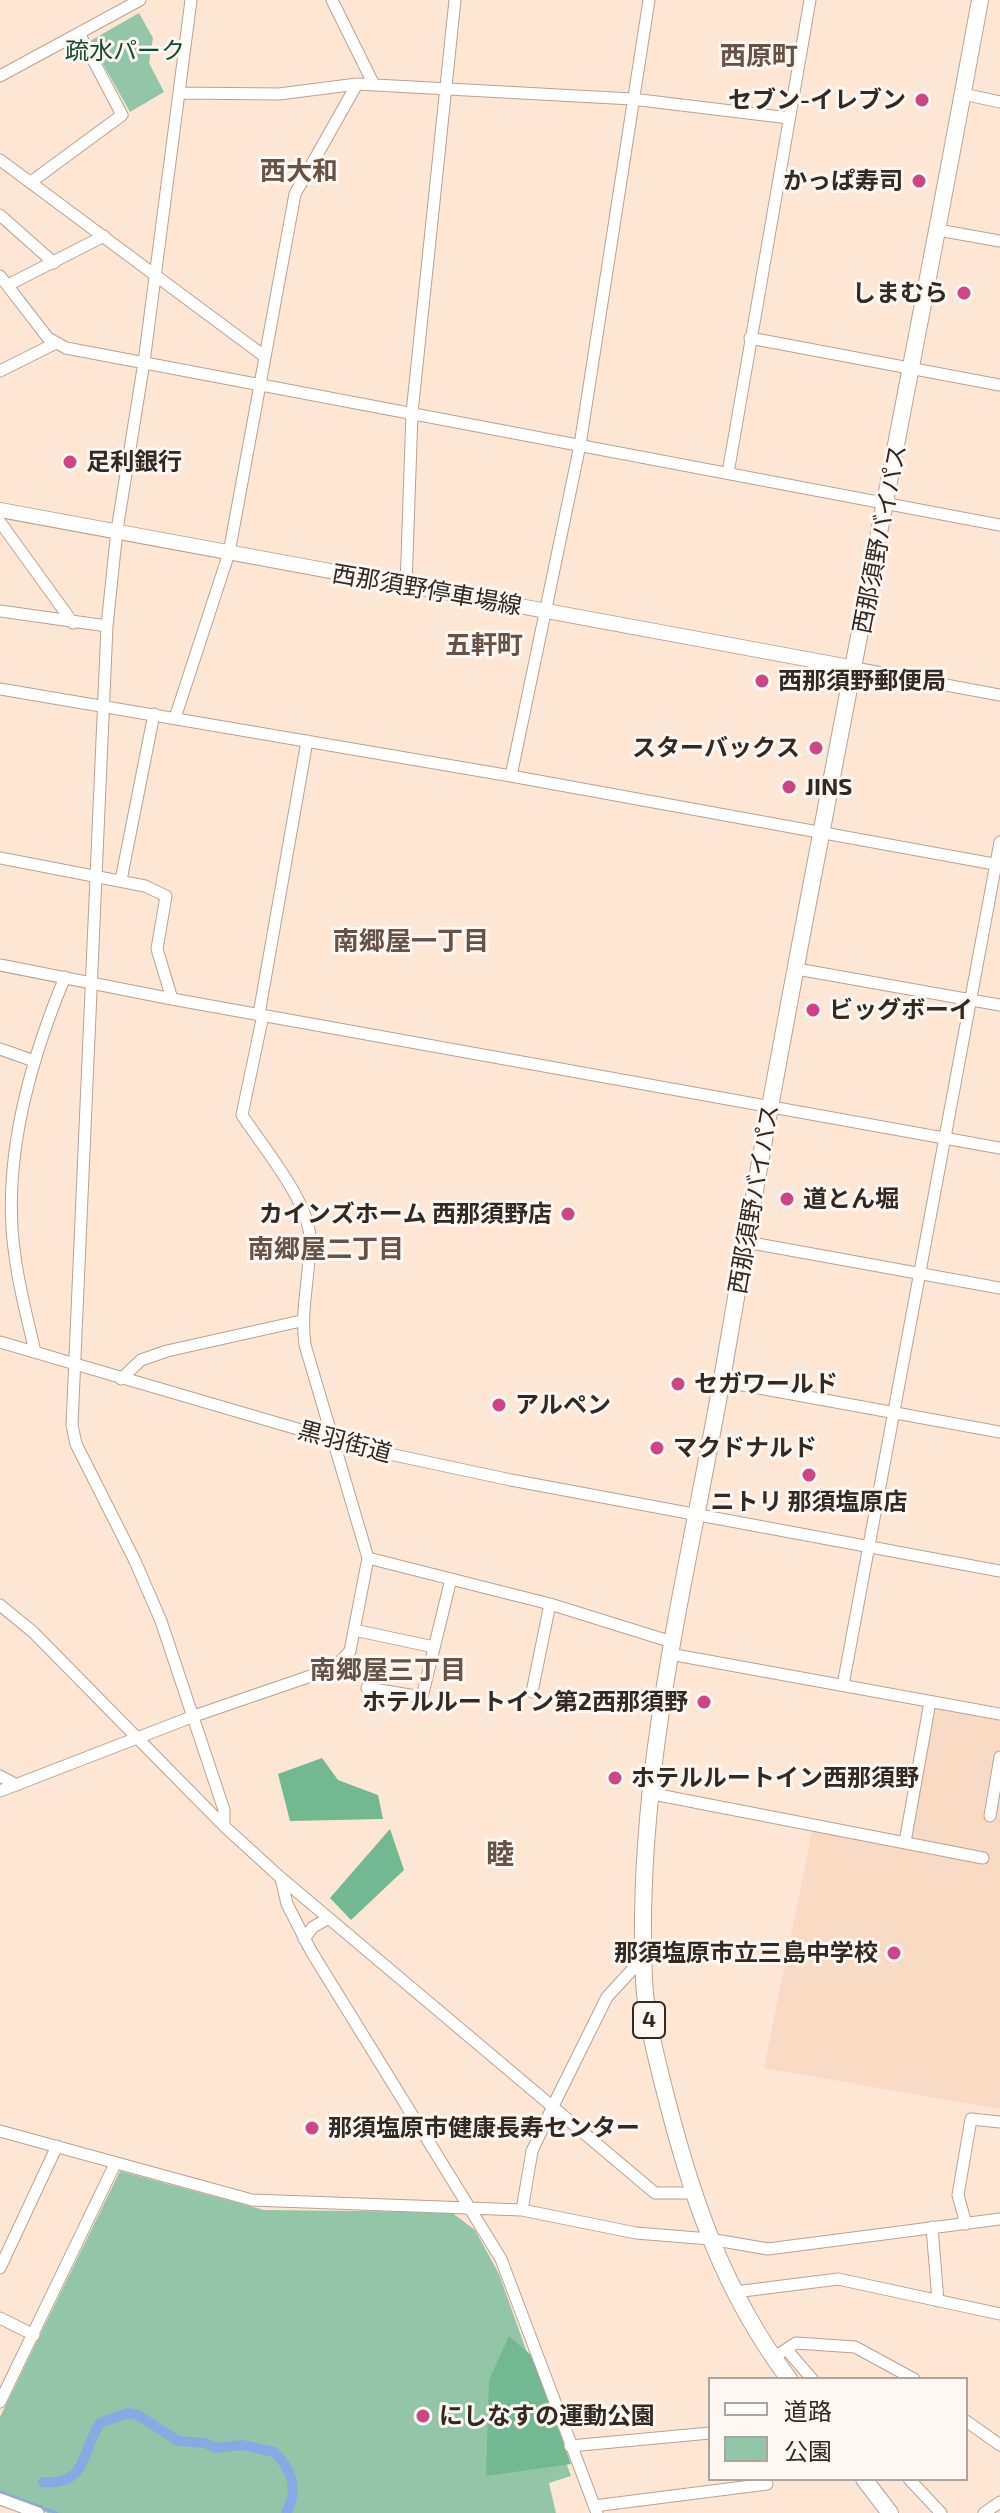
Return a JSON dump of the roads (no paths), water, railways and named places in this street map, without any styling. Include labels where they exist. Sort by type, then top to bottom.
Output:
[{"type":"highway","name":"西那須野バイパス","points":[[788,2377],[780,2354],[735,2292],[710,2239],[691,2193],[656,2058],[644,1989],[643,1958],[648,1793],[671,1648],[746,1242],[980,0]]},
{"type":"highway","points":[[866,2481],[890,2513]]},
{"type":"main road","name":"西那須野停車場線","points":[[0,510],[855,668]]},
{"type":"street","points":[[0,76],[140,0]]},
{"type":"street","points":[[191,0],[144,362],[117,530],[107,626],[77,1366],[72,1425],[76,1444],[135,1561],[194,1716],[224,1810],[224,1826]]},
{"type":"street","points":[[332,0],[373,83]]},
{"type":"street","points":[[406,586],[412,413],[455,0]]},
{"type":"street","points":[[511,776],[580,445],[649,0]]},
{"type":"street","points":[[728,473],[810,0]]},
{"type":"street","points":[[31,182],[122,115],[79,33]]},
{"type":"street","points":[[179,93],[279,94],[373,83],[632,99],[789,118]]},
{"type":"street","points":[[175,718],[229,553],[295,194],[357,84]]},
{"type":"street","points":[[963,94],[1000,102]]},
{"type":"street","points":[[0,160],[264,356]]},
{"type":"street","points":[[0,176],[13,169]]},
{"type":"street","points":[[0,215],[54,263]]},
{"type":"street","points":[[938,230],[1000,241]]},
{"type":"street","points":[[54,344],[4,281],[54,263],[104,236]]},
{"type":"street","points":[[750,338],[1000,385]]},
{"type":"street","points":[[0,371],[54,344],[1000,525]]},
{"type":"street","points":[[0,522],[73,623]]},
{"type":"street","points":[[0,611],[107,626]]},
{"type":"street","points":[[855,668],[1000,695]]},
{"type":"street","points":[[0,689],[105,704],[998,865]]},
{"type":"street","points":[[121,880],[154,714]]},
{"type":"street","points":[[0,1791],[194,1716],[334,1668],[350,1651],[368,1558],[336,1440],[316,1385],[301,1321],[310,1240],[306,1219],[242,1115],[307,741]]},
{"type":"street","points":[[843,1685],[1000,842]]},
{"type":"street","points":[[0,858],[121,880],[158,890],[166,896],[157,949],[172,999]]},
{"type":"street","points":[[0,965],[172,999],[1000,1148]]},
{"type":"street","points":[[797,969],[1000,1005]]},
{"type":"street","points":[[35,1352],[14,1255],[16,1153],[34,1061],[65,977]]},
{"type":"street","points":[[0,1049],[34,1061]]},
{"type":"street","points":[[746,1242],[1000,1288]]},
{"type":"street","points":[[121,1379],[141,1360],[167,1351],[301,1321]]},
{"type":"street","name":"黒羽街道","points":[[0,1342],[336,1440],[511,1480],[1000,1571]]},
{"type":"street","points":[[721,1381],[1000,1432]]},
{"type":"street","points":[[368,1558],[550,1604],[671,1648],[843,1685],[1000,1714]]},
{"type":"street","points":[[367,1688],[422,1697],[451,1579]]},
{"type":"street","points":[[532,1692],[550,1604]]},
{"type":"street","points":[[0,1605],[33,1632],[224,1826],[281,1878],[655,2193],[691,2193]]},
{"type":"street","points":[[354,1630],[434,1647]]},
{"type":"street","points":[[905,1842],[930,1702]]},
{"type":"street","points":[[990,1816],[1000,1757]]},
{"type":"street","points":[[0,1776],[17,1785]]},
{"type":"street","points":[[648,1793],[983,1858]]},
{"type":"street","points":[[281,1878],[287,1904],[304,1939],[508,2273],[595,2509],[767,2484]]},
{"type":"street","points":[[304,1939],[313,1927],[329,1918]]},
{"type":"street","points":[[522,2210],[532,2151],[553,2106],[607,1997],[643,1958]]},
{"type":"street","points":[[966,2224],[958,2195],[971,2119],[1000,2122]]},
{"type":"street","points":[[0,2131],[252,2200],[522,2210],[636,2233],[710,2239],[768,2249],[1000,2219]]},
{"type":"street","points":[[0,2268],[57,2146]]},
{"type":"street","points":[[0,2402],[115,2164]]},
{"type":"street","points":[[932,2227],[938,2301]]},
{"type":"street","points":[[735,2292],[838,2279],[1000,2314]]},
{"type":"street","points":[[0,2318],[34,2335]]},
{"type":"street","points":[[809,2377],[780,2354],[796,2343],[855,2347],[910,2377]]},
{"type":"street","points":[[968,2422],[1000,2445]]},
{"type":"street","points":[[570,2446],[708,2433]]},
{"type":"street","points":[[911,2481],[941,2513]]},
{"type":"street","points":[[0,2499],[38,2513]]},
{"type":"street","points":[[984,2513],[1000,2502]]},
{"type":"waterway","points":[[43,2482],[58,2482],[76,2472],[100,2423],[128,2413],[138,2415],[178,2441],[205,2443],[216,2448],[242,2445],[274,2452],[292,2480],[292,2496],[286,2513]]},
{"type":"waterway","points":[[0,2492],[57,2513]]},
{"type":"place","name":"セブン-イレブン","points":[[922,100]]},
{"type":"place","name":"かっぱ寿司","points":[[919,181]]},
{"type":"place","name":"しまむら","points":[[964,293]]},
{"type":"place","name":"足利銀行","points":[[70,462]]},
{"type":"place","name":"西那須野郵便局","points":[[762,681]]},
{"type":"place","name":"スターバックス","points":[[816,748]]},
{"type":"place","name":"JINS","points":[[789,787]]},
{"type":"place","name":"ビッグボーイ","points":[[813,1010]]},
{"type":"place","name":"道とん堀","points":[[787,1199]]},
{"type":"place","name":"カインズホーム 西那須野店","points":[[568,1214]]},
{"type":"place","name":"セガワールド","points":[[678,1384]]},
{"type":"place","name":"アルペン","points":[[499,1405]]},
{"type":"place","name":"マクドナルド","points":[[657,1448]]},
{"type":"place","name":"ニトリ 那須塩原店","points":[[809,1475]]},
{"type":"place","name":"ホテルルートイン第2西那須野","points":[[704,1702]]},
{"type":"place","name":"ホテルルートイン西那須野","points":[[615,1778]]},
{"type":"place","name":"那須塩原市立三島中学校","points":[[894,1953]]},
{"type":"place","name":"那須塩原市健康長寿センター","points":[[312,2128]]},
{"type":"place","name":"にしなすの運動公園","points":[[423,2416]]},
{"type":"district","name":"西原町","points":[[759,56]]},
{"type":"district","name":"西大和","points":[[299,171]]},
{"type":"district","name":"五軒町","points":[[484,645]]},
{"type":"district","name":"南郷屋一丁目","points":[[411,941]]},
{"type":"district","name":"南郷屋二丁目","points":[[326,1249]]},
{"type":"district","name":"南郷屋三丁目","points":[[388,1670]]},
{"type":"district","name":"睦","points":[[500,1855]]},
{"type":"park label","name":"疏水パーク","points":[[125,51]]}]
